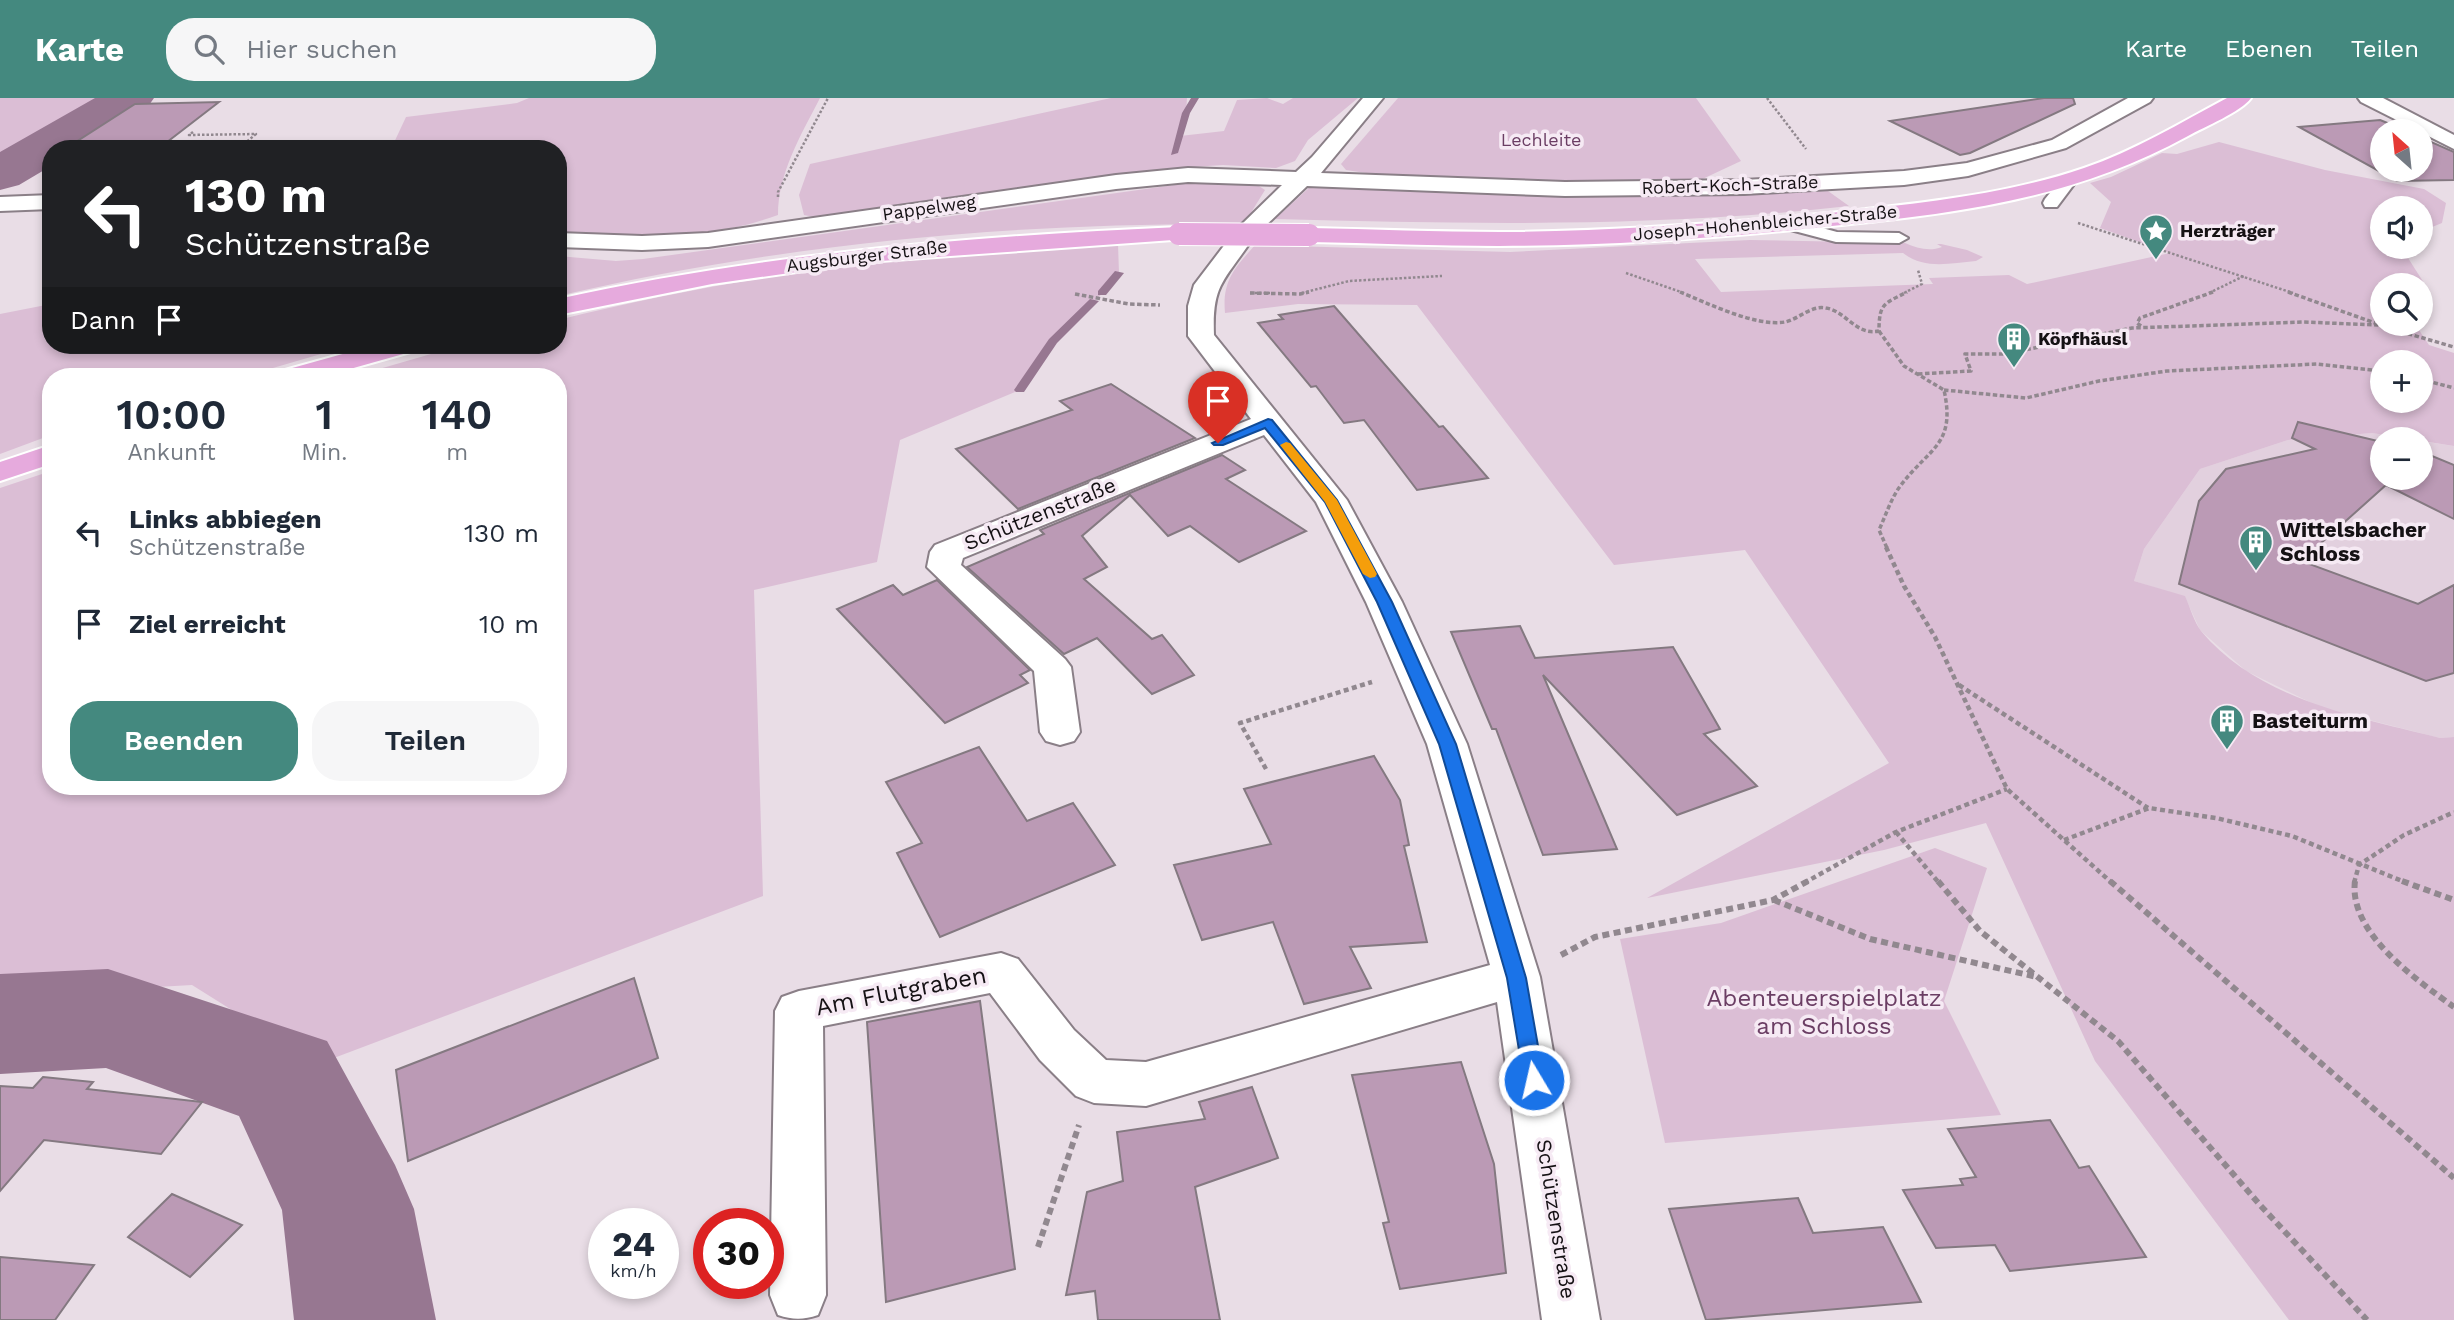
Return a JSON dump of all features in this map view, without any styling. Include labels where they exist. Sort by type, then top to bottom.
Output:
[{"type":"main road","name":"Joseph-Hohenbleicher-Straße","points":[[1179,234],[1500,239],[1789,225],[1911,211],[2069,180],[2096,171],[2156,145],[2241,98]]},
{"type":"main road","name":"Augsburger Straße","points":[[567,305],[781,266],[901,250],[1034,240],[1179,234]]},
{"type":"main road","points":[[323,368],[372,354]]},
{"type":"main road","points":[[0,472],[42,457]]},
{"type":"street","points":[[1201,299],[1214,272],[1245,235],[1320,162],[1373,98]]},
{"type":"street","name":"Robert-Koch-Straße","points":[[1300,179],[1578,189],[1744,187],[1904,178],[1968,169],[2059,144],[2143,98]]},
{"type":"street","points":[[2368,98],[2454,143]]},
{"type":"street","name":"Pappelweg","points":[[567,240],[642,243],[708,240],[1090,185],[1188,174],[1300,179]]},
{"type":"street","points":[[0,204],[42,202]]},
{"type":"street","name":"Schützenstraße","points":[[1201,299],[1201,336],[1331,500],[1384,602],[1447,744],[1517,978],[1571,1320]]},
{"type":"street","name":"Schützenstraße","points":[[1060,732],[1052,667],[944,567],[947,552],[1268,423]]},
{"type":"street","name":"Am Flutgraben","points":[[799,1295],[799,1011],[1001,972],[1057,1045],[1094,1080]]},
{"type":"street","points":[[1094,1080],[1146,1084],[1517,978]]},
{"type":"lane","points":[[2051,203],[2069,180]]},
{"type":"lane","points":[[1789,225],[1836,237],[1899,238]]},
{"type":"path","points":[[778,230],[778,192],[828,98]]},
{"type":"path","points":[[193,132],[189,135],[255,132],[247,140]]},
{"type":"path","points":[[2069,221],[2245,276],[2370,321]]},
{"type":"path","points":[[1918,270],[1922,276],[1922,284],[1882,305],[1879,311],[1879,331],[1896,358],[1916,374],[1944,390],[2026,398],[2099,381],[2167,371],[2317,364],[2370,370]]},
{"type":"path","points":[[1623,272],[1750,318],[1789,321],[1814,307],[1822,306],[1837,310],[1866,332],[1879,331]]},
{"type":"path","points":[[1075,294],[1129,304],[1300,294],[1349,281],[1446,276]]},
{"type":"path","points":[[2143,328],[2137,323],[2140,318],[2206,295],[2245,276]]},
{"type":"path","points":[[1916,374],[1971,371],[1965,354],[2005,354],[2052,346],[2098,333],[2143,328],[2302,322],[2370,324]]},
{"type":"path","points":[[2418,336],[2454,347]]},
{"type":"path","points":[[2433,382],[2454,388]]},
{"type":"path","points":[[1944,390],[1948,414],[1946,436],[1899,486],[1879,530],[1904,586],[1935,637],[2007,789],[2454,1178]]},
{"type":"path","points":[[1266,769],[1240,723],[1413,669]]},
{"type":"path","points":[[1958,684],[2149,808],[2216,818],[2292,836],[2359,865],[2454,900]]},
{"type":"path","points":[[1517,978],[1595,937],[1773,900],[1896,832],[2007,789]]},
{"type":"path","points":[[2064,840],[2149,808]]},
{"type":"path","points":[[2454,812],[2404,835],[2359,865],[2354,890],[2364,923],[2385,950],[2418,982],[2454,1007]]},
{"type":"path","points":[[1896,832],[1980,931],[2118,1041],[2260,1205],[2367,1320]]},
{"type":"path","points":[[1773,900],[1870,939],[2039,978]]},
{"type":"path","points":[[1038,1247],[1094,1080]]},
{"type":"shaded area","points":[[2370,433],[2370,490],[2433,490],[2433,443],[2454,446],[2454,737],[2440,738],[2322,708],[2246,671],[2200,630],[2185,597],[2134,581],[2144,549],[2200,469],[2288,440]]},
{"type":"green space","points":[[0,98],[137,98],[63,140],[42,140],[42,152],[33,157],[0,161]]},
{"type":"green space","points":[[529,98],[820,98],[786,169],[778,215],[724,229],[669,236],[567,233],[567,140],[395,140],[406,117],[517,103]]},
{"type":"green space","points":[[1111,98],[1187,98],[1180,136],[1224,131],[1237,100],[1267,98],[1283,104],[1293,98],[1358,98],[1308,140],[1295,161],[1276,168],[1223,165],[1176,168],[814,217],[804,215],[799,195],[810,164]]},
{"type":"green space","name":"Lechleite","points":[[1398,98],[1696,98],[1741,161],[1696,182],[1545,183],[1386,176],[1346,170],[1341,164]]},
{"type":"green space","points":[[2219,142],[2325,170],[2370,179],[2370,182],[2388,182],[2424,189],[2446,203],[2442,223],[2433,227],[2433,196],[2370,196],[2370,259],[2409,259],[2418,273],[2370,273],[2370,336],[2423,336],[2429,345],[2454,353],[2454,446],[2433,443],[2433,427],[2370,427],[2370,433],[2288,440],[2200,469],[2144,549],[2134,581],[2185,596],[2201,631],[2225,655],[2280,690],[2376,722],[2440,738],[2454,737],[2454,1320],[2289,1320],[2095,1061],[1986,823],[1884,850],[1647,898],[1889,763],[1745,550],[1614,565],[1417,305],[1298,304],[1225,313],[1226,292],[1231,275],[1255,245],[1510,252],[1750,240],[1905,243],[1928,249],[1942,247],[1937,244],[1941,244],[1983,257],[1976,261],[1938,264],[1920,262],[1903,253],[1695,259],[1721,292],[1933,284],[1929,278],[2009,275],[2027,284],[2170,253],[2100,228],[2111,202],[2090,183],[2111,177],[2162,153],[2177,154]]},
{"type":"green space","points":[[1203,181],[1256,184],[1265,190],[1244,224],[1072,227],[899,240],[727,263],[567,294],[567,257],[616,261]]},
{"type":"green space","points":[[1311,186],[1634,194],[1828,191],[1849,206],[1706,218],[1562,223],[1275,219]]},
{"type":"green space","points":[[1118,244],[1119,273],[1110,286],[1053,341],[1020,390],[900,440],[877,562],[754,590],[763,896],[318,1064],[192,985],[0,996],[0,488],[42,474],[42,795],[567,795],[567,368],[383,368],[431,354],[567,354],[567,318],[696,290],[836,267],[1048,247]]},
{"type":"green space","points":[[42,306],[42,354],[321,354],[273,368],[42,368],[42,438],[0,454],[0,314]]},
{"type":"green space","name":"Abenteuerspielplatz am Schloss","points":[[1935,848],[1987,868],[1944,1001],[2001,1115],[1665,1143],[1620,939],[1721,923]]},
{"type":"building","points":[[2044,98],[2073,98],[2075,104],[1970,153],[1960,155],[1890,121]]},
{"type":"building","points":[[219,102],[170,140],[79,140],[135,104]]},
{"type":"building","points":[[2370,121],[2370,166],[2299,127]]},
{"type":"building","points":[[2433,143],[2454,152],[2454,180],[2433,180]]},
{"type":"building","points":[[1334,306],[1439,427],[1443,426],[1488,478],[1417,490],[1364,420],[1344,423],[1316,386],[1311,387],[1258,323],[1283,319],[1279,315]]},
{"type":"building","points":[[1111,384],[1195,438],[1018,509],[956,449],[1072,410],[1060,401]]},
{"type":"building","name":"Wittelsbacher Schloss","points":[[2298,422],[2370,439],[2370,490],[2380,490],[2301,561],[2418,604],[2454,585],[2454,673],[2426,681],[2179,584],[2199,501],[2226,469],[2315,449],[2292,438]]},
{"type":"building","points":[[1222,455],[1245,470],[1226,479],[1306,531],[1239,562],[1190,526],[1168,536],[1130,495],[1082,536],[1107,567],[1084,579],[1152,639],[1162,635],[1194,675],[1152,694],[1097,638],[1064,654],[967,567],[1044,534],[1040,530]]},
{"type":"building","name":"Wittelsbacher Schloss","points":[[2433,456],[2454,465],[2454,519],[2396,490],[2433,490]]},
{"type":"building","points":[[937,580],[1030,670],[1020,675],[1028,683],[945,723],[837,609],[893,585],[903,595]]},
{"type":"building","points":[[1520,626],[1535,658],[1673,647],[1720,729],[1704,734],[1757,786],[1677,815],[1543,675],[1617,849],[1543,855],[1496,729],[1492,729],[1451,632]]},
{"type":"building","points":[[979,747],[1027,821],[1073,803],[1115,865],[940,937],[897,853],[922,843],[886,782]]},
{"type":"building","points":[[1374,756],[1400,800],[1409,845],[1404,846],[1427,942],[1350,947],[1371,988],[1304,1004],[1273,922],[1202,940],[1174,865],[1271,844],[1244,789]]},
{"type":"building","points":[[634,978],[658,1058],[408,1161],[396,1070]]},
{"type":"building","points":[[980,1001],[1015,1269],[886,1302],[867,1022]]},
{"type":"building","points":[[1461,1062],[1494,1164],[1506,1273],[1400,1289],[1383,1223],[1389,1222],[1352,1075]]},
{"type":"building","points":[[43,1077],[93,1082],[87,1089],[202,1102],[161,1154],[44,1140],[0,1191],[0,1086],[33,1088]]},
{"type":"building","points":[[1252,1087],[1278,1158],[1195,1187],[1220,1320],[1098,1320],[1095,1291],[1066,1295],[1087,1192],[1123,1181],[1117,1132],[1205,1119],[1199,1102]]},
{"type":"building","points":[[2050,1120],[2079,1168],[2089,1166],[2146,1257],[2010,1271],[1995,1245],[1936,1248],[1903,1190],[1963,1185],[1960,1179],[1976,1177],[1948,1129]]},
{"type":"building","points":[[172,1194],[242,1225],[190,1277],[128,1237]]},
{"type":"building","points":[[1798,1198],[1813,1233],[1883,1227],[1921,1302],[1706,1320],[1669,1209]]},
{"type":"building","points":[[0,1257],[94,1265],[55,1320],[0,1320]]},
{"type":"waterway","points":[[58,140],[130,98]]},
{"type":"waterway","points":[[1174,153],[1186,113],[1195,98]]},
{"type":"waterway","points":[[0,174],[42,149]]},
{"type":"waterway","points":[[1102,293],[1119,273]]},
{"type":"waterway","points":[[1020,390],[1053,341],[1094,301]]},
{"type":"waterway","points":[[0,1024],[108,1018],[284,1079],[348,1209],[365,1320]]},
{"type":"slow traffic","points":[[1286,445],[1331,500],[1370,574]]},
{"type":"place","name":"Herzträger","points":[[2156,261]]},
{"type":"place","name":"Köpfhäusl","points":[[2014,369]]},
{"type":"place","name":"Wittelsbacher Schloss","points":[[2256,572]]},
{"type":"place","name":"Basteiturm","points":[[2227,751]]},
{"type":"route","points":[[1218,443],[1268,423],[1331,500],[1384,602],[1447,744],[1517,978],[1534,1080]]}]
